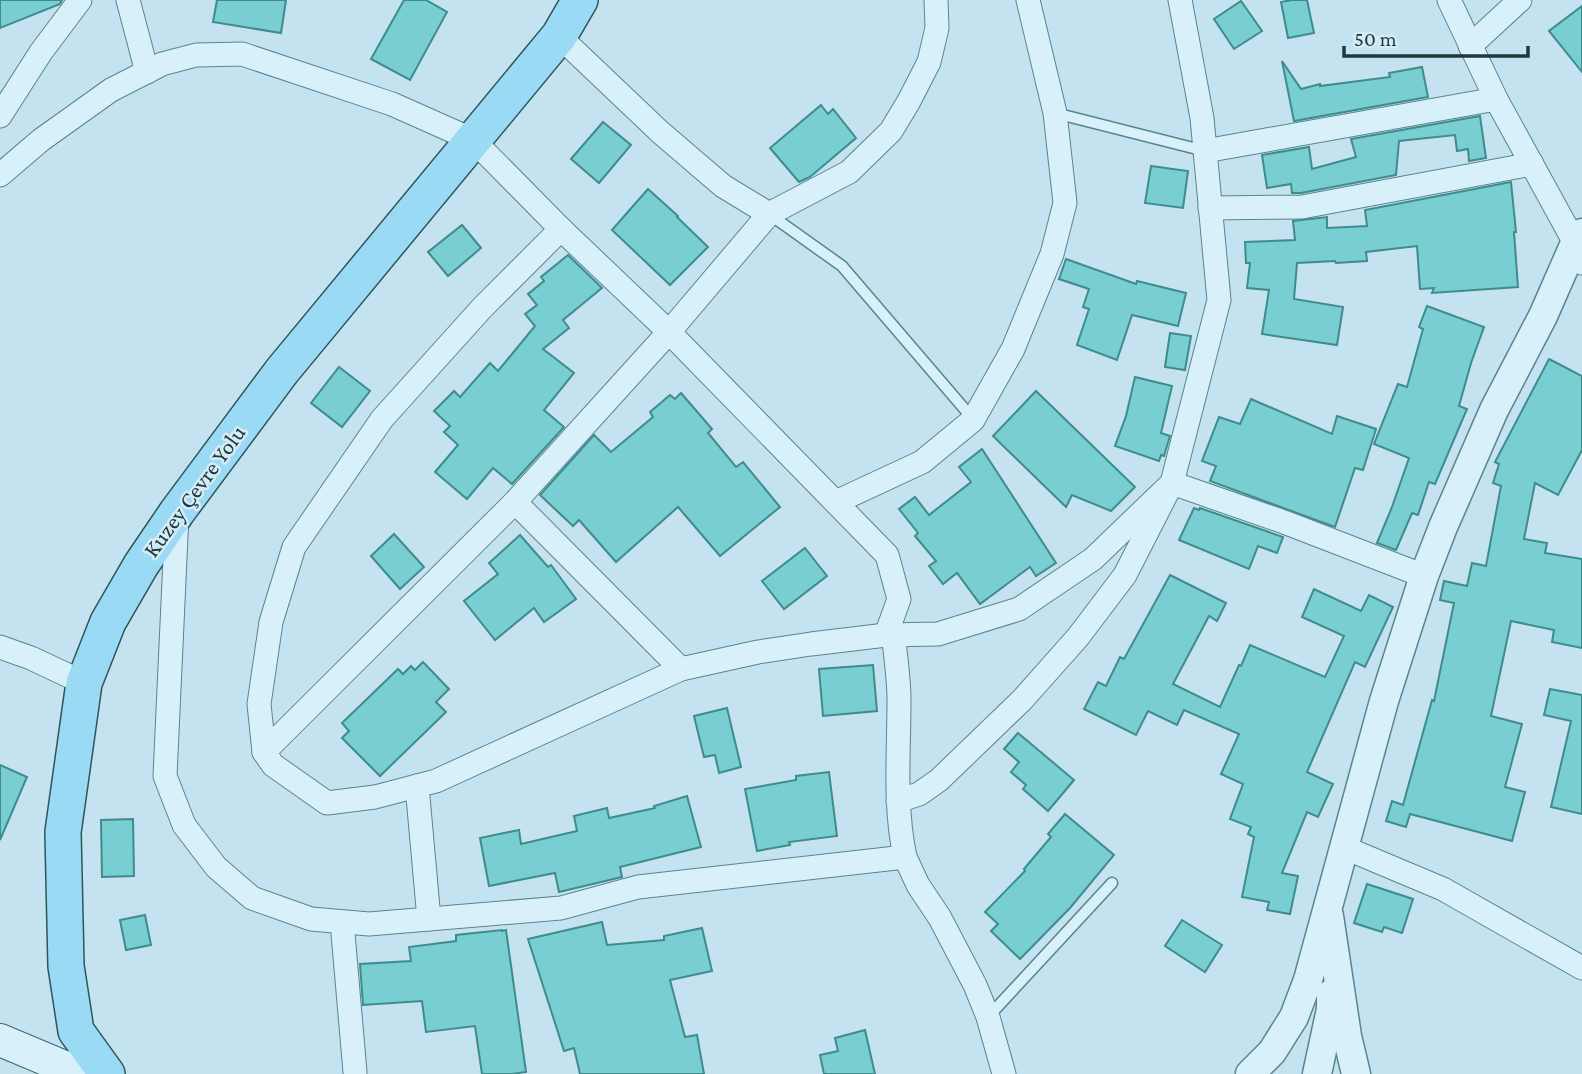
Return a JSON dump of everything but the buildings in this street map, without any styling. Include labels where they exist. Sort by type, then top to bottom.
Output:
[{"type":"main road","name":"Kuzey Çevre Yolu","points":[[107,1074],[76,1031],[66,966],[63,832],[84,683],[108,622],[141,565],[177,512],[282,371],[559,36],[580,0]]},
{"type":"main road","points":[[0,1040],[81,1074]]},
{"type":"street","points":[[0,116],[41,52],[79,0]]},
{"type":"street","points":[[128,0],[147,72]]},
{"type":"street","points":[[264,752],[515,502],[769,215],[849,172],[891,131],[929,62],[937,28],[936,0]]},
{"type":"street","points":[[836,502],[922,462],[973,420],[1013,349],[1052,254],[1065,203],[1055,113],[1028,0]]},
{"type":"street","points":[[898,801],[919,794],[939,780],[1022,701],[1078,637],[1125,575],[1172,483],[1219,300],[1202,118],[1180,0]]},
{"type":"street","points":[[1250,1074],[1272,1052],[1294,1017],[1308,980],[1384,701],[1424,576],[1443,527],[1494,410],[1580,246],[1496,99],[1449,0]]},
{"type":"street","points":[[1471,46],[1520,0]]},
{"type":"street","points":[[559,36],[723,186],[769,215]]},
{"type":"street","points":[[0,175],[51,132],[111,90],[162,64],[196,55],[242,54],[392,104],[472,139],[561,229],[669,331],[887,555],[899,599],[886,635]]},
{"type":"street","points":[[1205,151],[1496,99]]},
{"type":"street","points":[[1210,208],[1302,207],[1532,164]]},
{"type":"street","points":[[561,229],[482,309],[382,419],[294,547],[271,622],[259,704],[264,752],[274,765],[327,803],[375,797],[436,781],[681,669],[758,652],[811,644],[886,635],[938,634],[1019,609],[1093,559],[1172,483]]},
{"type":"street","points":[[1172,483],[1284,522],[1424,576]]},
{"type":"street","points":[[515,502],[681,669]]},
{"type":"street","points":[[177,512],[165,776],[184,825],[216,867],[252,898],[311,919],[369,924],[561,908],[638,887],[905,857]]},
{"type":"street","points":[[886,635],[894,641],[899,696],[898,801],[905,857],[975,985],[988,1017],[1004,1074]]},
{"type":"street","points":[[0,647],[31,658],[84,683]]},
{"type":"street","points":[[417,786],[429,919]]},
{"type":"street","points":[[1343,847],[1443,889],[1582,968]]},
{"type":"street","points":[[1317,1074],[1331,1009],[1332,963],[1328,910]]},
{"type":"street","points":[[1328,910],[1347,1036],[1356,1074]]},
{"type":"street","points":[[342,922],[355,1072]]},
{"type":"lane","points":[[1055,113],[1205,151]]},
{"type":"lane","points":[[769,215],[842,266],[973,420]]},
{"type":"lane","points":[[988,1017],[1112,883]]}]
